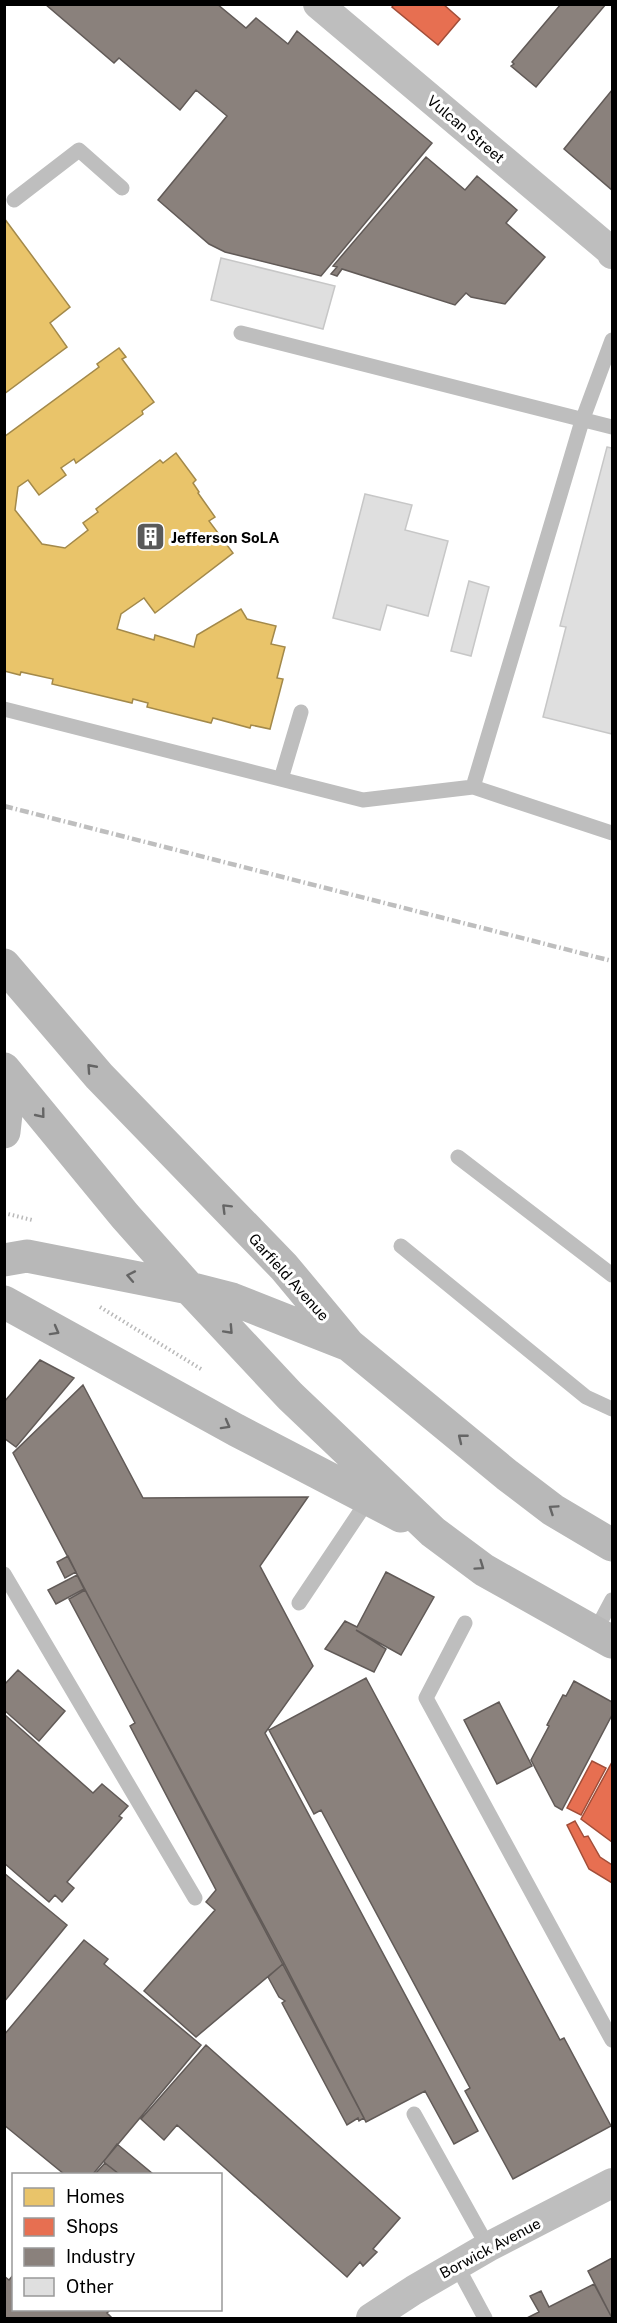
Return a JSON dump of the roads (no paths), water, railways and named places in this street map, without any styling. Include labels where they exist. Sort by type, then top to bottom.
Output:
[{"type":"main road","name":"Garfield Avenue","points":[[4,965],[99,1076],[284,1267],[350,1345],[544,1503],[612,1545]]},
{"type":"main road","points":[[4,1069],[125,1216],[189,1288],[290,1396],[433,1532],[484,1570],[604,1637]]},
{"type":"main road","points":[[4,1106],[6,1114],[4,1132]]},
{"type":"main road","points":[[4,1260],[27,1256],[189,1288],[232,1299],[350,1345]]},
{"type":"main road","points":[[4,1302],[225,1424],[433,1532]]},
{"type":"street","name":"Vulcan Street","points":[[318,4],[612,252]]},
{"type":"street","name":"Borwick Avenue","points":[[371,2319],[414,2290],[488,2247],[612,2183]]},
{"type":"lane","points":[[14,200],[79,150],[122,188]]},
{"type":"lane","points":[[241,333],[612,427]]},
{"type":"lane","points":[[473,787],[582,420],[612,340]]},
{"type":"lane","points":[[4,709],[363,800],[473,787],[612,833]]},
{"type":"lane","points":[[281,779],[301,712]]},
{"type":"lane","points":[[458,1157],[612,1275]]},
{"type":"lane","points":[[401,1246],[586,1397],[612,1408]]},
{"type":"lane","points":[[299,1603],[368,1500]]},
{"type":"lane","points":[[4,1574],[195,1898]]},
{"type":"lane","points":[[604,1637],[612,1600]]},
{"type":"lane","points":[[465,1623],[426,1698],[612,2040]]},
{"type":"lane","points":[[414,2114],[488,2247]]},
{"type":"lane","points":[[456,2266],[485,2319]]},
{"type":"railway","points":[[4,806],[612,961]]},
{"type":"place","name":"Jefferson SoLA","points":[[150,537]]}]
